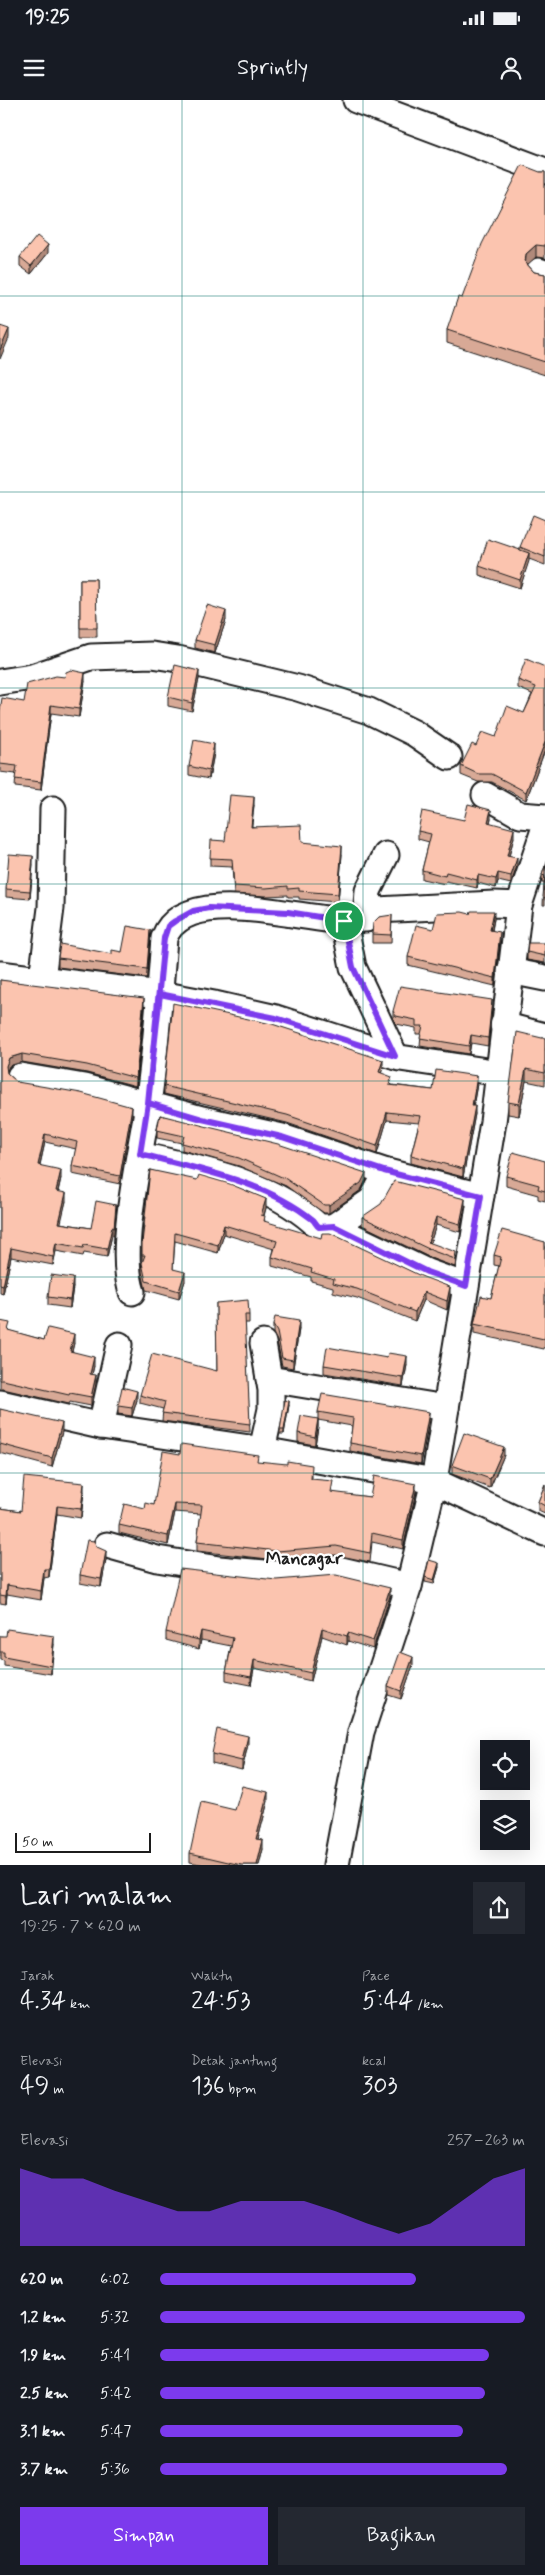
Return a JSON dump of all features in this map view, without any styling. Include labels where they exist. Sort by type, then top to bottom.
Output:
[{"type":"street","points":[[356,100],[545,171]]},
{"type":"street","points":[[0,682],[32,676],[91,657],[152,655],[178,659],[298,688],[368,711],[414,733],[449,757]]},
{"type":"street","points":[[485,794],[520,815],[545,817]]},
{"type":"street","points":[[42,979],[51,908],[53,809]]},
{"type":"street","points":[[336,1865],[361,1732],[409,1586],[434,1481],[500,1072],[503,1025],[519,905],[545,827]]},
{"type":"street","points":[[386,855],[355,920],[353,967],[404,1058]]},
{"type":"street","points":[[132,1292],[126,1266],[148,1103],[164,938],[168,926],[193,911],[209,908],[288,912],[355,920],[377,910],[494,904],[519,905]]},
{"type":"street","points":[[510,971],[545,978]]},
{"type":"street","points":[[0,974],[160,994],[276,1018],[404,1058],[500,1072]]},
{"type":"street","points":[[503,1025],[545,1036]]},
{"type":"street","points":[[20,1076],[84,1087],[202,1119],[282,1137],[380,1169],[481,1196]]},
{"type":"street","points":[[140,1154],[194,1168],[268,1191],[321,1224],[427,1272],[466,1286]]},
{"type":"street","points":[[321,1224],[372,1200],[380,1169]]},
{"type":"street","points":[[262,1450],[277,1381],[263,1343]]},
{"type":"street","points":[[101,1426],[119,1345]]},
{"type":"street","points":[[277,1381],[446,1408]]},
{"type":"street","points":[[0,1403],[101,1426],[262,1450],[434,1481],[545,1533]]},
{"type":"street","points":[[107,1545],[157,1559],[211,1568],[277,1574],[337,1569],[409,1586]]},
{"type":"building","points":[[522,165],[545,172],[545,246],[536,245],[526,254],[525,262],[534,272],[545,274],[545,362],[447,330],[458,297],[462,298],[482,244]]},
{"type":"building","points":[[37,236],[48,245],[31,266],[20,257]]},
{"type":"building","points":[[0,326],[9,329],[0,350]]},
{"type":"building","points":[[533,515],[545,520],[545,557],[520,547]]},
{"type":"building","points":[[488,539],[529,553],[520,580],[479,566]]},
{"type":"building","points":[[80,579],[96,579],[97,628],[80,628]]},
{"type":"building","points":[[207,605],[226,611],[215,645],[195,640]]},
{"type":"building","points":[[526,659],[545,667],[545,742],[526,792],[492,774],[478,774],[461,766],[472,744],[476,746],[482,732],[496,737],[507,706],[524,713],[536,687],[518,680]]},
{"type":"building","points":[[175,665],[199,671],[192,703],[168,697]]},
{"type":"building","points":[[71,670],[85,673],[79,709],[51,705],[41,782],[15,779],[17,766],[0,764],[0,712],[2,698],[24,702],[27,684],[56,676],[65,677],[66,672]]},
{"type":"building","points":[[194,740],[214,744],[209,771],[189,766]]},
{"type":"building","points":[[230,795],[254,797],[251,827],[301,825],[302,842],[342,846],[338,894],[299,891],[299,888],[288,889],[288,886],[266,888],[234,886],[232,859],[210,858],[211,840],[225,841]]},
{"type":"building","points":[[468,804],[491,810],[488,822],[514,829],[507,856],[517,858],[511,876],[498,873],[496,879],[478,875],[477,880],[446,872],[445,876],[422,870],[431,834],[418,831],[422,811],[464,820]]},
{"type":"building","points":[[9,854],[33,856],[30,891],[6,889]]},
{"type":"building","points":[[545,876],[545,898],[543,897]]},
{"type":"building","points":[[471,911],[494,911],[490,930],[500,932],[495,978],[408,957],[416,925],[433,929],[437,913],[462,912],[470,914]]},
{"type":"building","points":[[392,915],[391,935],[372,934],[373,923],[379,917]]},
{"type":"building","points":[[127,926],[150,930],[147,969],[58,958],[60,944],[112,954],[112,950],[122,952]]},
{"type":"building","points":[[528,943],[545,943],[545,956],[527,952]]},
{"type":"building","points":[[0,980],[144,998],[136,1078],[87,1065],[22,1054],[9,1058],[6,1066],[7,1073],[17,1082],[81,1093],[132,1107],[120,1176],[72,1166],[77,1142],[45,1134],[38,1165],[61,1170],[56,1191],[66,1193],[59,1223],[91,1228],[96,1201],[116,1205],[114,1228],[112,1227],[107,1249],[84,1245],[83,1248],[56,1243],[53,1257],[11,1248],[3,1286],[0,1285]]},
{"type":"building","points":[[400,986],[492,1000],[488,1038],[471,1035],[469,1046],[420,1038],[423,1026],[416,1026],[416,1020],[396,1016],[393,1011]]},
{"type":"building","points":[[173,1003],[272,1024],[383,1060],[379,1072],[392,1077],[389,1085],[433,1090],[436,1070],[477,1076],[472,1106],[475,1106],[463,1169],[411,1155],[421,1116],[387,1112],[377,1146],[287,1115],[164,1086]]},
{"type":"building","points":[[517,1032],[545,1038],[545,1073],[526,1069],[519,1104],[508,1102]]},
{"type":"building","points":[[160,1115],[278,1144],[366,1173],[361,1183],[329,1205],[324,1205],[286,1179],[239,1158],[182,1143],[184,1136],[157,1130]]},
{"type":"building","points":[[513,1152],[545,1161],[545,1191],[538,1189],[539,1185],[506,1176]]},
{"type":"building","points":[[150,1170],[197,1180],[199,1175],[230,1184],[266,1199],[261,1215],[265,1216],[264,1221],[321,1238],[322,1233],[330,1233],[421,1276],[450,1287],[447,1301],[424,1292],[415,1312],[357,1289],[333,1283],[334,1279],[311,1272],[312,1269],[272,1257],[277,1241],[224,1225],[218,1245],[175,1233],[173,1269],[185,1272],[179,1291],[146,1281],[142,1263],[145,1255],[142,1255],[142,1243]]},
{"type":"building","points":[[394,1181],[465,1199],[460,1224],[436,1217],[428,1242],[456,1252],[455,1259],[433,1251],[362,1217],[381,1204]]},
{"type":"building","points":[[502,1230],[545,1242],[544,1339],[474,1324],[481,1296],[491,1298],[501,1257],[494,1255]]},
{"type":"building","points":[[51,1275],[73,1278],[70,1300],[48,1297]]},
{"type":"building","points":[[248,1300],[249,1315],[245,1315],[250,1424],[162,1413],[165,1402],[140,1395],[152,1354],[217,1371],[216,1303]]},
{"type":"building","points":[[275,1317],[299,1321],[293,1360],[282,1358],[277,1332],[273,1325]]},
{"type":"building","points":[[0,1321],[10,1323],[8,1330],[44,1340],[48,1328],[74,1334],[70,1351],[94,1357],[90,1374],[96,1375],[91,1397],[70,1393],[69,1395],[0,1380]]},
{"type":"building","points":[[327,1347],[387,1358],[388,1353],[407,1356],[403,1378],[324,1365]]},
{"type":"building","points":[[122,1387],[137,1391],[132,1408],[118,1406]]},
{"type":"building","points":[[322,1394],[429,1412],[421,1456],[350,1443],[353,1418],[318,1412]]},
{"type":"building","points":[[285,1400],[289,1401],[284,1430],[280,1430]]},
{"type":"building","points":[[0,1409],[62,1423],[52,1458],[0,1444]]},
{"type":"building","points":[[301,1416],[318,1419],[315,1437],[298,1433]]},
{"type":"building","points":[[464,1433],[504,1447],[490,1479],[452,1465]]},
{"type":"building","points":[[181,1444],[258,1455],[257,1461],[287,1464],[287,1461],[312,1465],[311,1479],[333,1481],[331,1492],[370,1497],[374,1476],[416,1484],[403,1540],[372,1533],[370,1553],[336,1546],[277,1551],[197,1542],[202,1505],[175,1504],[168,1536],[119,1525],[124,1504],[145,1509],[146,1503],[154,1505],[163,1451],[180,1454]]},
{"type":"building","points":[[24,1477],[84,1483],[81,1509],[57,1506],[49,1569],[44,1569],[41,1591],[7,1585],[6,1596],[0,1595],[0,1508],[21,1511]]},
{"type":"building","points":[[545,1484],[545,1506],[538,1502]]},
{"type":"building","points":[[87,1540],[94,1541],[97,1547],[106,1551],[101,1579],[80,1575]]},
{"type":"building","points":[[429,1560],[439,1563],[434,1580],[425,1577]]},
{"type":"building","points":[[180,1569],[276,1580],[336,1575],[390,1588],[373,1641],[348,1633],[347,1636],[322,1628],[311,1673],[254,1660],[251,1677],[226,1672],[233,1638],[201,1631],[199,1640],[166,1632]]},
{"type":"building","points":[[7,1629],[54,1636],[51,1666],[4,1657],[4,1652],[0,1652],[0,1636],[6,1636]]},
{"type":"building","points":[[400,1652],[413,1657],[401,1691],[388,1686]]},
{"type":"building","points":[[217,1729],[248,1736],[242,1761],[212,1754]]},
{"type":"building","points":[[242,1786],[268,1792],[256,1839],[263,1840],[257,1865],[241,1865],[190,1853],[201,1802],[235,1810]]},
{"type":"district","name":"Mancagar","points":[[304,1558]]},
{"type":"route","points":[[344,921],[288,912],[209,908],[193,911],[168,926],[164,938],[148,1103],[140,1154],[194,1168],[268,1191],[302,1214],[313,1219],[319,1227],[324,1229],[334,1226],[427,1272],[466,1286],[481,1196],[384,1171],[282,1137],[202,1119],[148,1103],[160,994],[276,1018],[395,1056],[353,967],[344,921]]}]
